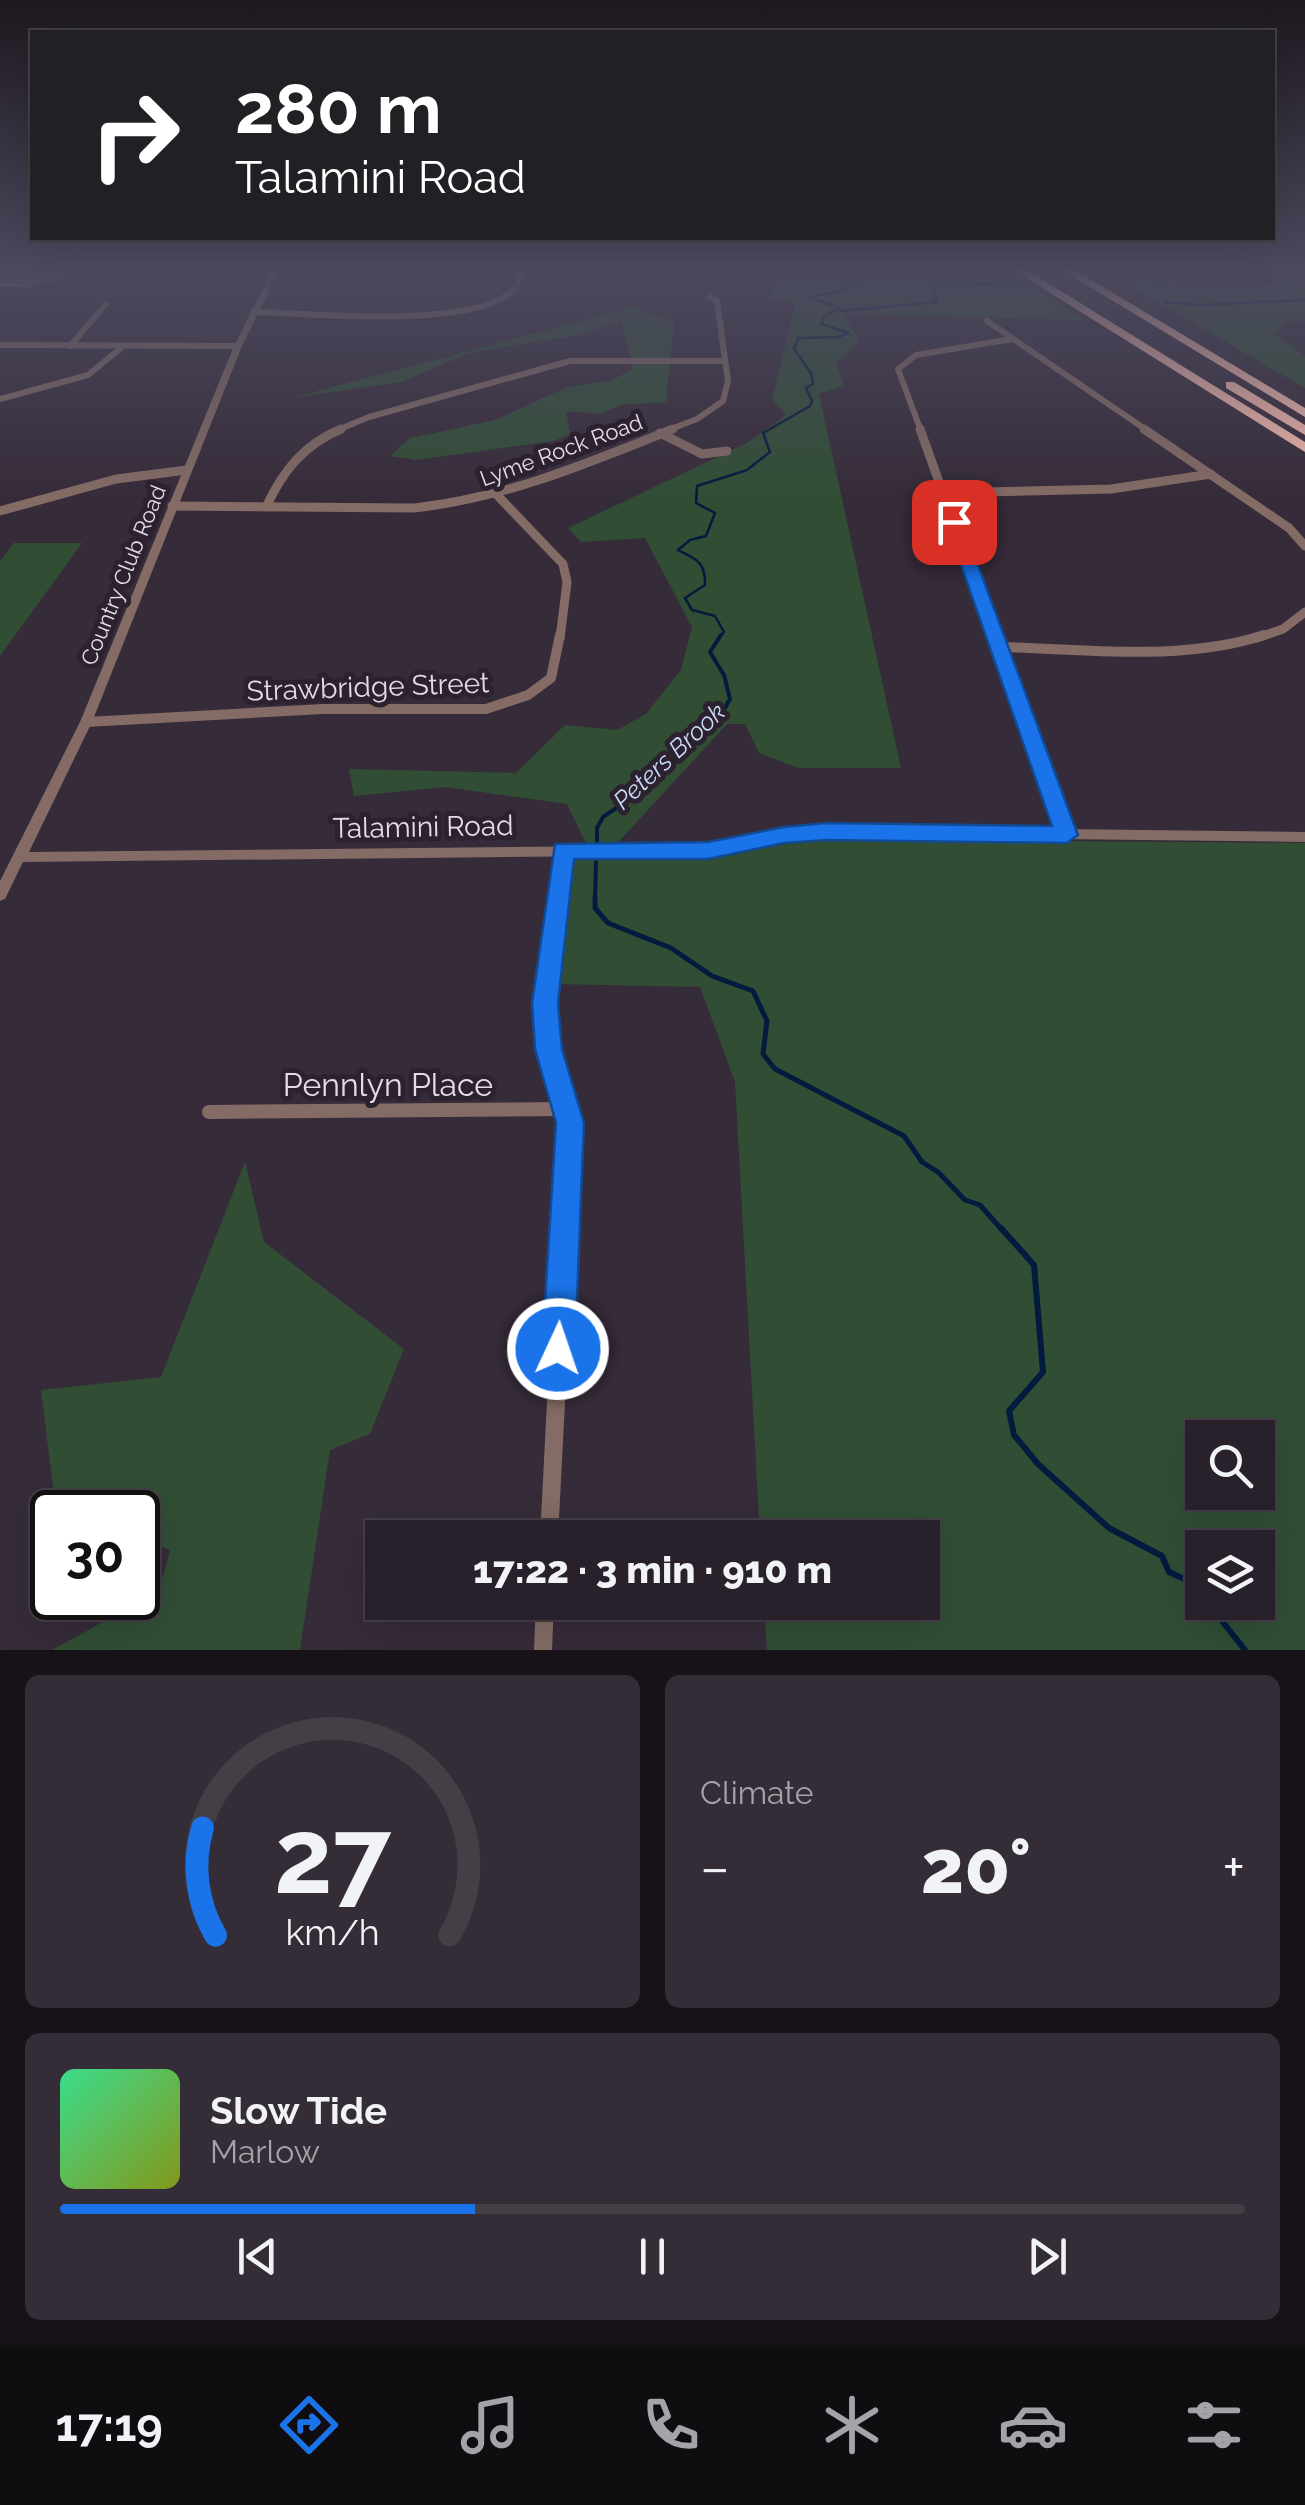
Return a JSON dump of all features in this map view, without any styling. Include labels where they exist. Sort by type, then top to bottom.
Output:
[{"type":"highway","points":[[1138,344],[1305,448]]},
{"type":"highway","points":[[1162,344],[1305,431]]},
{"type":"highway","points":[[1189,344],[1305,414]]},
{"type":"highway","points":[[1194,344],[1305,406]]},
{"type":"highway","points":[[1214,344],[1305,398]]},
{"type":"street","name":"Lyme Rock Road","points":[[172,506],[430,507],[496,494],[717,408],[725,397],[728,382],[723,344]]},
{"type":"street","points":[[982,344],[916,355],[898,369],[1067,835]]},
{"type":"street","points":[[1019,344],[1288,528],[1305,546]]},
{"type":"street","points":[[0,346],[238,346]]},
{"type":"street","points":[[0,399],[88,375],[122,346]]},
{"type":"street","name":"Country Club Road","points":[[0,895],[86,722],[238,346]]},
{"type":"street","points":[[266,507],[282,474],[299,455],[330,434],[370,417],[570,361],[725,361]]},
{"type":"street","points":[[660,433],[702,454],[727,451]]},
{"type":"street","points":[[0,511],[106,480],[153,470],[187,470]]},
{"type":"street","points":[[942,493],[1101,490],[1178,482],[1211,474]]},
{"type":"street","name":"Strawbridge Street","points":[[86,722],[323,709],[486,708],[528,696],[556,669],[566,582],[560,559],[496,494]]},
{"type":"street","points":[[1000,647],[1210,648],[1271,636],[1304,614]]},
{"type":"street","name":"Talamini Road","points":[[20,856],[708,850],[826,831],[1305,837]]},
{"type":"street","points":[[550,1520],[570,1123],[548,1049],[545,1020],[563,850]]},
{"type":"street","name":"Pennlyn Place","points":[[209,1112],[567,1109]]},
{"type":"street","points":[[543,1650],[545,1620]]},
{"type":"green space","points":[[495,344],[524,344],[469,353],[402,382],[291,398]]},
{"type":"green space","points":[[627,344],[672,344],[666,402],[621,405],[600,414],[566,411],[570,434],[554,441],[416,460],[390,456],[410,438],[495,420],[567,387],[611,381],[632,369]]},
{"type":"green space","points":[[786,344],[856,344],[836,364],[844,386],[819,394],[901,768],[798,768],[759,753],[745,724],[727,724],[611,850],[729,856],[808,839],[1305,843],[1305,1650],[767,1650],[765,1620],[940,1620],[940,1520],[759,1520],[735,1082],[700,987],[553,984],[560,850],[589,850],[567,804],[445,787],[354,796],[349,769],[516,773],[565,725],[617,730],[646,714],[681,670],[692,627],[645,538],[581,542],[568,528],[747,443],[786,415],[772,400]]},
{"type":"green space","points":[[1230,344],[1288,344],[1305,356],[1305,388]]},
{"type":"green space","points":[[14,543],[82,543],[0,656],[0,561]]},
{"type":"green space","points":[[245,1162],[264,1242],[404,1349],[370,1434],[330,1450],[300,1650],[52,1650],[106,1620],[160,1620],[160,1587],[170,1550],[160,1546],[160,1490],[53,1490],[41,1390],[161,1377]]},
{"type":"waterway","name":"Peters Brook","points":[[721,635],[724,632],[715,616],[692,610],[685,598],[705,585],[705,578],[695,559],[678,550],[690,540],[706,536],[715,513],[696,503],[697,486],[747,470],[770,452],[763,433],[810,406],[812,401],[806,388],[813,384],[811,373],[794,349],[796,344]]},
{"type":"waterway","name":"Peters Brook","points":[[597,843],[597,828],[603,817],[631,798],[722,713],[730,699],[724,675],[710,652],[721,635]]},
{"type":"waterway","name":"Peters Brook","points":[[718,638],[721,635]]},
{"type":"waterway","name":"Peters Brook","points":[[595,899],[596,862]]},
{"type":"waterway","name":"Peters Brook","points":[[595,899],[595,908],[608,923],[671,948],[712,976],[753,991],[767,1021],[763,1054],[775,1069],[904,1136],[922,1162],[938,1172],[965,1200],[980,1205],[1003,1231]]},
{"type":"waterway","name":"Peters Brook","points":[[1001,1228],[1034,1265],[1043,1372],[1009,1411],[1014,1435],[1038,1464],[1109,1528],[1162,1556],[1169,1572],[1185,1579]]},
{"type":"waterway","name":"Peters Brook","points":[[1221,1620],[1245,1650]]},
{"type":"route","points":[[558,1349],[570,1123],[548,1049],[545,1003],[563,850],[708,850],[826,831],[1067,835],[954,522]]}]
